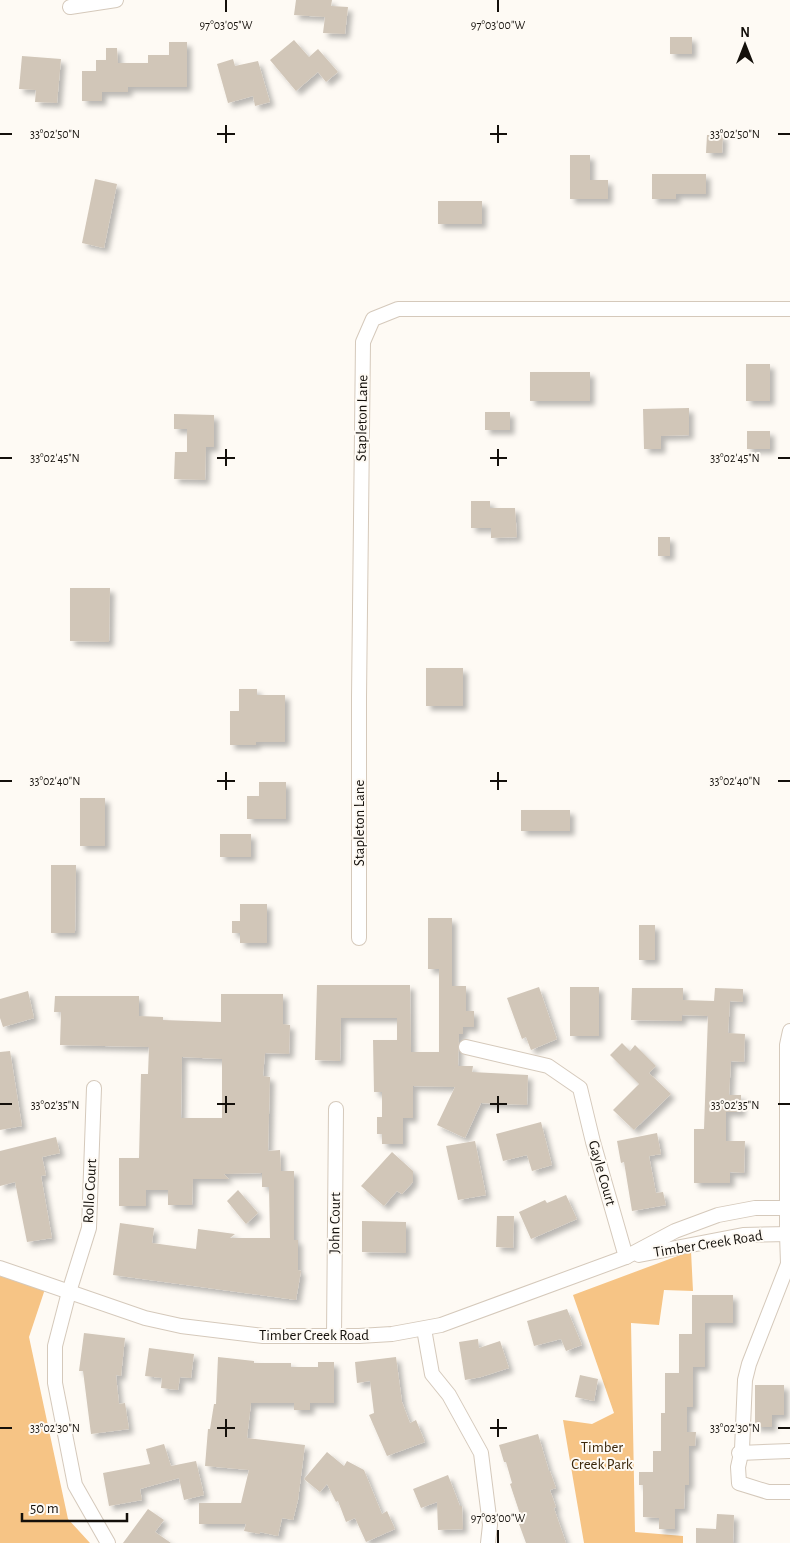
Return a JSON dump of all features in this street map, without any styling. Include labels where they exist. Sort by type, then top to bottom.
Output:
[{"type":"street","points":[[70,7],[116,0]]},
{"type":"street","name":"Stapleton Lane","points":[[359,938],[359,698],[363,342],[373,319],[398,309],[790,309]]},
{"type":"street","points":[[790,1031],[787,1045],[788,1264],[747,1372],[742,1449],[739,1453],[738,1467],[739,1483],[768,1492],[790,1492]]},
{"type":"street","name":"Gayle Court","points":[[466,1047],[548,1066],[580,1088],[593,1142],[626,1257]]},
{"type":"street","name":"Rollo Court","points":[[94,1088],[89,1228],[55,1346],[55,1383],[75,1485],[108,1543]]},
{"type":"street","name":"John Court","points":[[334,1336],[336,1110]]},
{"type":"street","name":"Timber Creek Road","points":[[0,1268],[145,1318],[181,1326],[263,1336],[392,1334],[441,1325],[626,1257],[675,1232],[718,1215],[755,1208],[788,1208]]},
{"type":"street","name":"Timber Creek Road","points":[[626,1257],[743,1235],[788,1234]]},
{"type":"street","points":[[424,1329],[432,1374],[449,1395],[481,1453],[490,1525],[488,1543]]},
{"type":"street","points":[[739,1453],[790,1451]]},
{"type":"green space","name":"Timber Creek Park","points":[[691,1251],[693,1291],[664,1290],[659,1325],[631,1323],[635,1532],[683,1536],[683,1543],[584,1543],[563,1420],[592,1424],[614,1413],[573,1295]]},
{"type":"green space","points":[[0,1276],[45,1289],[29,1337],[68,1519],[90,1543],[0,1543]]},
{"type":"building","points":[[296,0],[332,0],[331,6],[348,7],[345,34],[323,33],[325,17],[294,15]]},
{"type":"building","points":[[670,37],[692,37],[692,54],[670,54]]},
{"type":"building","points":[[294,40],[309,57],[318,49],[338,72],[326,82],[318,72],[296,91],[270,60]]},
{"type":"building","points":[[169,42],[187,42],[187,87],[128,87],[128,92],[102,92],[102,101],[82,101],[82,71],[96,71],[96,60],[106,60],[106,48],[117,48],[118,63],[148,63],[148,55],[169,55]]},
{"type":"building","points":[[22,56],[61,59],[57,103],[35,102],[36,90],[19,89]]},
{"type":"building","points":[[233,59],[235,66],[258,61],[270,102],[255,106],[253,96],[228,103],[217,64]]},
{"type":"building","points":[[707,135],[723,135],[722,153],[706,153]]},
{"type":"building","points":[[570,155],[590,155],[590,180],[608,180],[608,199],[570,199]]},
{"type":"building","points":[[652,174],[706,174],[706,194],[676,194],[676,199],[652,199]]},
{"type":"building","points":[[95,179],[117,184],[104,248],[82,243]]},
{"type":"building","points":[[438,201],[482,201],[482,224],[438,224]]},
{"type":"building","points":[[746,364],[770,364],[770,401],[746,401]]},
{"type":"building","points":[[530,372],[590,372],[590,401],[530,401]]},
{"type":"building","points":[[689,408],[689,435],[661,436],[661,449],[644,449],[643,409]]},
{"type":"building","points":[[485,412],[510,412],[510,430],[485,430]]},
{"type":"building","points":[[174,414],[214,415],[214,447],[206,447],[205,480],[174,479],[175,452],[187,452],[187,429],[174,429]]},
{"type":"building","points":[[747,431],[770,431],[770,449],[747,449]]},
{"type":"building","points":[[471,501],[490,501],[490,508],[515,508],[517,537],[491,538],[491,528],[471,528]]},
{"type":"building","points":[[658,537],[670,537],[670,556],[658,556]]},
{"type":"building","points":[[70,588],[110,588],[109,642],[70,641]]},
{"type":"building","points":[[426,668],[463,668],[463,706],[426,706]]},
{"type":"building","points":[[239,689],[257,689],[257,695],[285,695],[285,742],[256,742],[256,745],[230,745],[230,711],[239,711]]},
{"type":"building","points":[[259,782],[286,782],[286,819],[247,819],[247,796],[259,796]]},
{"type":"building","points":[[80,798],[105,798],[105,846],[80,846]]},
{"type":"building","points":[[521,810],[570,810],[570,831],[521,831]]},
{"type":"building","points":[[220,834],[251,834],[251,857],[220,857]]},
{"type":"building","points":[[51,865],[76,865],[75,933],[51,933]]},
{"type":"building","points":[[240,904],[267,904],[267,943],[240,943],[240,933],[232,933],[232,921],[240,921]]},
{"type":"building","points":[[428,918],[452,918],[452,986],[466,986],[466,1011],[474,1011],[474,1027],[463,1027],[463,1034],[459,1034],[458,1066],[473,1066],[472,1072],[528,1075],[527,1105],[481,1103],[465,1138],[437,1125],[455,1087],[413,1086],[413,1118],[403,1118],[403,1144],[382,1144],[382,1134],[377,1134],[377,1117],[382,1117],[382,1092],[374,1092],[373,1040],[397,1040],[397,1018],[341,1018],[340,1061],[315,1060],[317,985],[410,985],[411,1052],[439,1052],[439,969],[428,969]]},
{"type":"building","points":[[639,925],[655,925],[655,960],[639,960]]},
{"type":"building","points":[[539,987],[557,1039],[531,1050],[526,1037],[522,1039],[507,998]]},
{"type":"building","points":[[570,987],[599,987],[599,1036],[570,1036]]},
{"type":"building","points":[[632,988],[683,988],[683,1000],[714,1001],[715,988],[743,989],[743,1002],[730,1001],[728,1033],[745,1034],[744,1062],[731,1061],[729,1095],[741,1095],[741,1112],[726,1112],[726,1141],[745,1141],[744,1173],[730,1172],[730,1183],[694,1183],[694,1129],[704,1129],[708,1016],[682,1015],[682,1021],[631,1020]]},
{"type":"building","points":[[28,991],[34,1018],[3,1027],[0,1018],[0,999]]},
{"type":"building","points":[[221,994],[283,994],[283,1024],[290,1025],[289,1054],[265,1053],[263,1076],[270,1077],[268,1151],[280,1150],[281,1171],[294,1171],[294,1240],[298,1240],[298,1270],[301,1271],[296,1300],[113,1275],[120,1223],[154,1228],[152,1243],[196,1249],[198,1229],[235,1234],[230,1238],[270,1238],[269,1187],[262,1187],[262,1173],[224,1174],[229,1179],[193,1179],[192,1205],[168,1205],[168,1190],[146,1190],[146,1206],[119,1206],[119,1158],[139,1158],[141,1074],[148,1074],[149,1047],[60,1045],[61,1012],[54,1012],[55,996],[139,996],[139,1016],[163,1017],[163,1020],[221,1022]],"holes":[[[182,1057],[222,1059],[222,1118],[181,1118]]]},
{"type":"building","points":[[622,1043],[630,1051],[635,1045],[656,1066],[649,1073],[671,1094],[634,1130],[613,1110],[639,1084],[610,1055]]},
{"type":"building","points":[[10,1051],[22,1126],[0,1130],[0,1052]]},
{"type":"building","points":[[541,1122],[552,1165],[532,1171],[527,1155],[503,1161],[496,1134]]},
{"type":"building","points":[[657,1133],[661,1154],[649,1156],[656,1193],[663,1192],[666,1205],[632,1211],[624,1162],[621,1163],[617,1141]]},
{"type":"building","points":[[56,1137],[60,1153],[42,1157],[46,1175],[41,1176],[52,1238],[27,1242],[15,1182],[0,1186],[0,1151]]},
{"type":"building","points":[[475,1141],[486,1195],[458,1200],[446,1146]]},
{"type":"building","points":[[392,1152],[413,1171],[413,1182],[402,1194],[397,1191],[384,1206],[361,1186]]},
{"type":"building","points":[[238,1190],[258,1213],[246,1224],[227,1201]]},
{"type":"building","points":[[566,1195],[577,1219],[531,1239],[519,1212],[545,1200],[547,1203]]},
{"type":"building","points":[[497,1216],[514,1216],[513,1248],[496,1247]]},
{"type":"building","points":[[362,1221],[406,1222],[406,1253],[362,1252]]},
{"type":"building","points":[[692,1295],[733,1295],[733,1323],[705,1323],[705,1367],[693,1367],[693,1407],[687,1407],[687,1432],[696,1432],[695,1446],[689,1446],[689,1485],[685,1485],[684,1509],[675,1509],[675,1529],[659,1529],[659,1518],[643,1517],[643,1485],[639,1485],[639,1472],[653,1472],[653,1451],[661,1451],[661,1413],[665,1413],[665,1373],[679,1373],[679,1334],[692,1334]]},
{"type":"building","points":[[567,1309],[582,1345],[566,1351],[561,1339],[534,1346],[527,1321]]},
{"type":"building","points":[[84,1333],[125,1338],[121,1376],[116,1375],[119,1404],[125,1403],[129,1429],[91,1434],[83,1371],[79,1371]]},
{"type":"building","points":[[478,1339],[479,1348],[500,1341],[509,1368],[465,1380],[459,1342]]},
{"type":"building","points":[[149,1348],[194,1354],[191,1378],[180,1377],[178,1390],[161,1388],[162,1378],[145,1376]]},
{"type":"building","points":[[218,1357],[254,1361],[254,1363],[291,1363],[291,1367],[318,1367],[318,1362],[334,1362],[334,1403],[310,1403],[310,1410],[294,1410],[294,1403],[251,1403],[247,1438],[305,1445],[298,1500],[293,1520],[282,1518],[278,1536],[244,1531],[246,1524],[199,1524],[199,1503],[241,1503],[249,1470],[205,1466],[208,1429],[210,1429],[214,1404],[216,1404]]},
{"type":"building","points":[[396,1357],[402,1402],[410,1423],[416,1420],[425,1442],[387,1456],[369,1415],[374,1413],[370,1381],[357,1383],[355,1362]]},
{"type":"building","points":[[580,1375],[598,1379],[594,1401],[575,1397]]},
{"type":"building","points":[[755,1385],[784,1385],[784,1415],[772,1415],[772,1427],[755,1427]]},
{"type":"building","points":[[538,1434],[556,1488],[550,1490],[566,1543],[526,1543],[519,1524],[523,1523],[510,1484],[512,1483],[506,1462],[504,1462],[499,1445]]},
{"type":"building","points":[[164,1444],[171,1466],[196,1461],[204,1495],[184,1500],[179,1478],[140,1489],[142,1500],[109,1506],[103,1473],[150,1464],[146,1449]]},
{"type":"building","points":[[327,1452],[344,1466],[347,1461],[364,1470],[382,1514],[387,1511],[395,1529],[366,1542],[355,1518],[346,1522],[338,1501],[336,1502],[327,1484],[320,1492],[304,1479]]},
{"type":"building","points":[[448,1475],[460,1506],[462,1506],[463,1529],[438,1530],[437,1502],[421,1508],[413,1489]]},
{"type":"building","points":[[148,1509],[164,1520],[155,1532],[171,1543],[123,1543]]},
{"type":"building","points":[[717,1514],[734,1515],[733,1543],[696,1543],[696,1528],[716,1529]]}]
